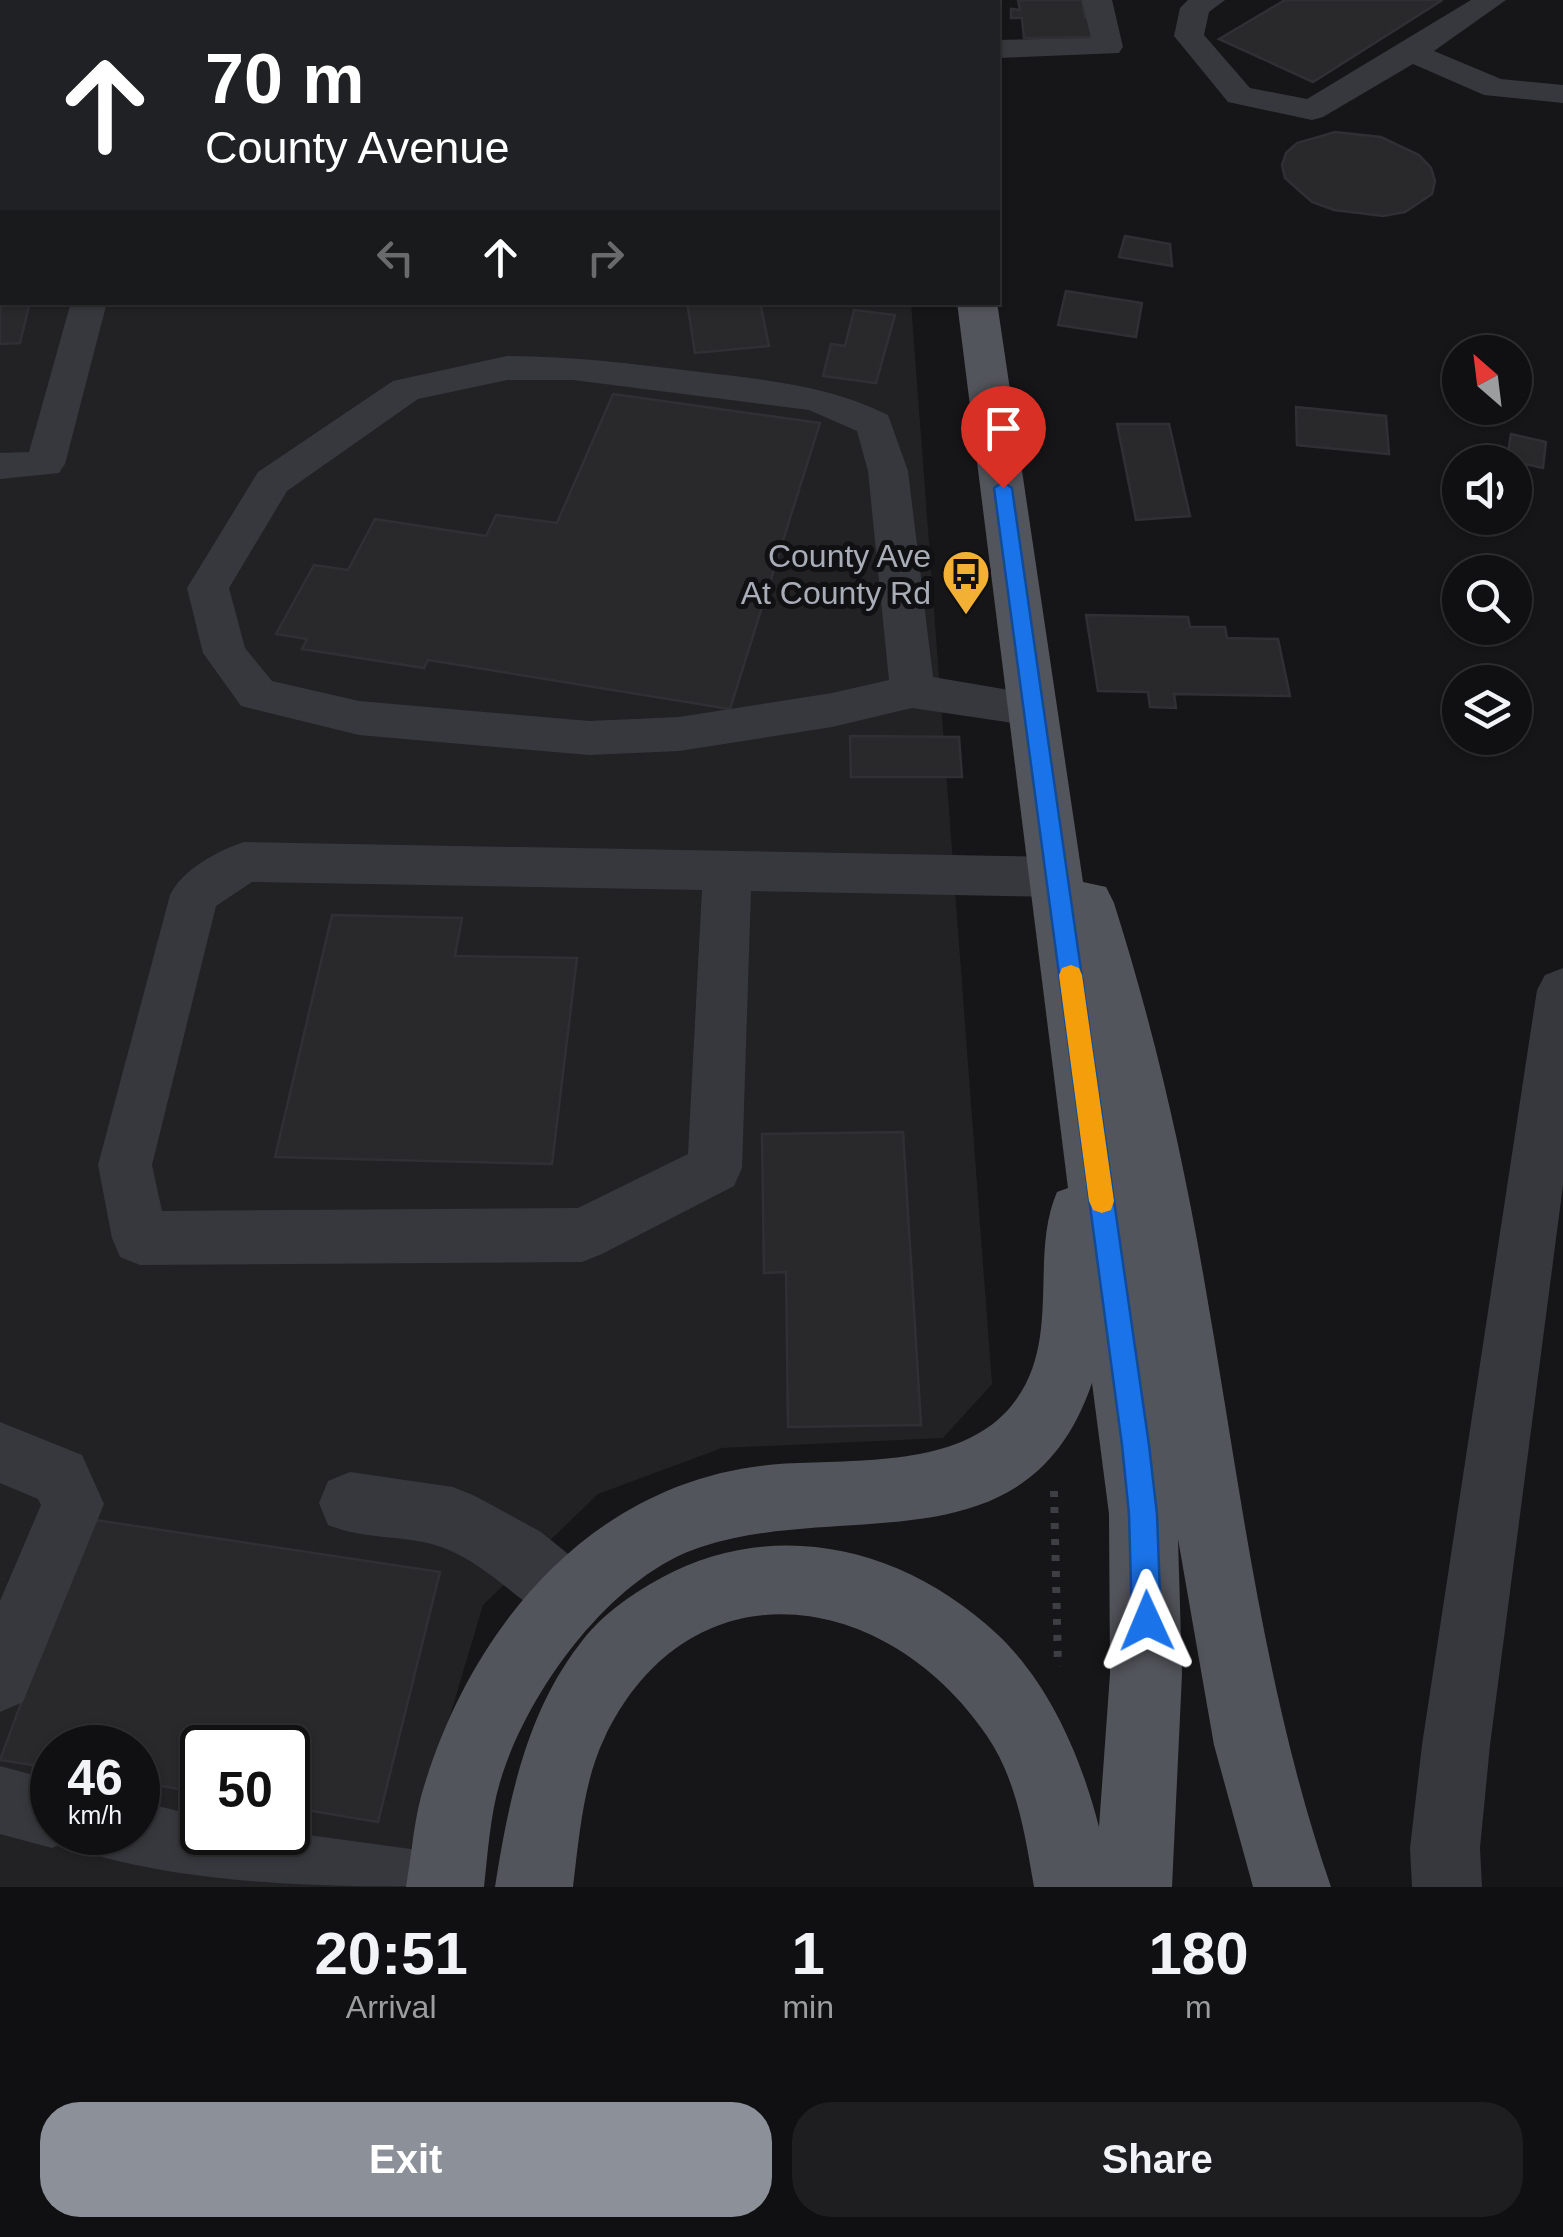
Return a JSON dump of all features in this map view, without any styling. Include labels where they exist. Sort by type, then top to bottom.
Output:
[{"type":"main road","points":[[977,305],[1143,1514],[1146,1674],[1133,1887]]},
{"type":"main road","points":[[1043,773],[1105,958],[1133,1058],[1152,1152],[1230,1652],[1256,1768],[1292,1887]]},
{"type":"main road","points":[[445,1887],[462,1784],[484,1726],[523,1650],[571,1598],[627,1550],[692,1516],[734,1503],[939,1484],[975,1472],[1006,1455],[1032,1434],[1060,1387],[1071,1340],[1079,1218],[1079,1039]]},
{"type":"main road","points":[[534,1887],[550,1784],[575,1720],[607,1667],[649,1626],[707,1592],[739,1582],[798,1578],[851,1585],[894,1601],[967,1652],[1014,1711],[1037,1752],[1052,1791],[1073,1887]]},
{"type":"lane","points":[[1000,49],[1108,47],[1097,0]]},
{"type":"lane","points":[[1210,0],[1196,8],[1189,36],[1239,95],[1312,110],[1491,0]]},
{"type":"lane","points":[[1411,52],[1494,88],[1524,94],[1563,92],[1563,61]]},
{"type":"lane","points":[[0,466],[45,464],[88,305]]},
{"type":"lane","points":[[912,691],[888,471],[874,424],[824,402],[744,388],[574,368],[507,368],[406,390],[272,482],[208,588],[225,653],[257,694],[359,718],[588,738],[661,735],[832,710],[912,691],[1034,709]]},
{"type":"lane","points":[[727,871],[715,1168],[582,1236],[140,1238],[125,1165],[194,895],[244,862],[1058,877]]},
{"type":"lane","points":[[1447,1887],[1445,1848],[1456,1745],[1563,990]]},
{"type":"lane","points":[[0,1452],[60,1477],[73,1504],[0,1679]]},
{"type":"lane","points":[[350,1503],[453,1518],[519,1554],[571,1598]]},
{"type":"lane","points":[[0,1800],[30,1808]]},
{"type":"lane","points":[[160,1842],[362,1881],[433,1887]]},
{"type":"path","points":[[1054,1491],[1058,1673]]},
{"type":"shaded area","points":[[0,305],[911,305],[992,1384],[943,1438],[722,1448],[598,1494],[483,1605],[399,1887],[0,1887]]},
{"type":"building","points":[[1018,0],[1082,0],[1085,17],[1091,17],[1096,37],[1024,38],[1022,18],[1011,18],[1011,9],[1020,10]]},
{"type":"building","points":[[1285,0],[1441,1],[1313,82],[1219,39]]},
{"type":"building","points":[[1335,132],[1381,137],[1419,155],[1431,168],[1435,181],[1432,194],[1405,212],[1383,216],[1334,210],[1312,202],[1285,178],[1282,165],[1286,153],[1297,143]]},
{"type":"building","points":[[1125,236],[1170,244],[1172,266],[1119,257]]},
{"type":"building","points":[[1066,291],[1142,303],[1136,337],[1058,325]]},
{"type":"building","points":[[0,305],[29,305],[20,343],[0,344]]},
{"type":"building","points":[[687,305],[761,305],[769,346],[695,353]]},
{"type":"building","points":[[854,310],[895,315],[876,383],[823,376],[831,344],[845,346]]},
{"type":"building","points":[[613,394],[820,423],[730,709],[428,660],[424,668],[302,649],[307,639],[276,634],[314,565],[348,570],[375,519],[486,536],[496,515],[557,523]]},
{"type":"building","points":[[1296,407],[1386,416],[1389,454],[1297,445]]},
{"type":"building","points":[[1117,424],[1169,424],[1190,516],[1136,520]]},
{"type":"building","points":[[1511,434],[1546,442],[1543,468],[1532,466],[1532,445],[1509,445]]},
{"type":"building","points":[[1086,615],[1188,617],[1190,627],[1225,627],[1227,638],[1278,639],[1290,696],[1174,694],[1176,708],[1150,707],[1148,692],[1098,691]]},
{"type":"building","points":[[850,736],[959,737],[962,777],[851,777]]},
{"type":"building","points":[[332,915],[462,918],[455,956],[577,958],[552,1164],[275,1157]]},
{"type":"building","points":[[903,1132],[921,1425],[788,1427],[786,1272],[764,1273],[762,1134]]},
{"type":"building","points":[[89,1519],[440,1572],[378,1822],[310,1811],[310,1725],[180,1725],[180,1789],[160,1786],[160,1725],[30,1725],[30,1765],[0,1760]]},
{"type":"slow traffic","points":[[1071,975],[1102,1201]]},
{"type":"place","name":"County Ave At County Rd","points":[[966,616]]},
{"type":"route","points":[[1003,488],[1136,1445],[1147,1621]]}]
